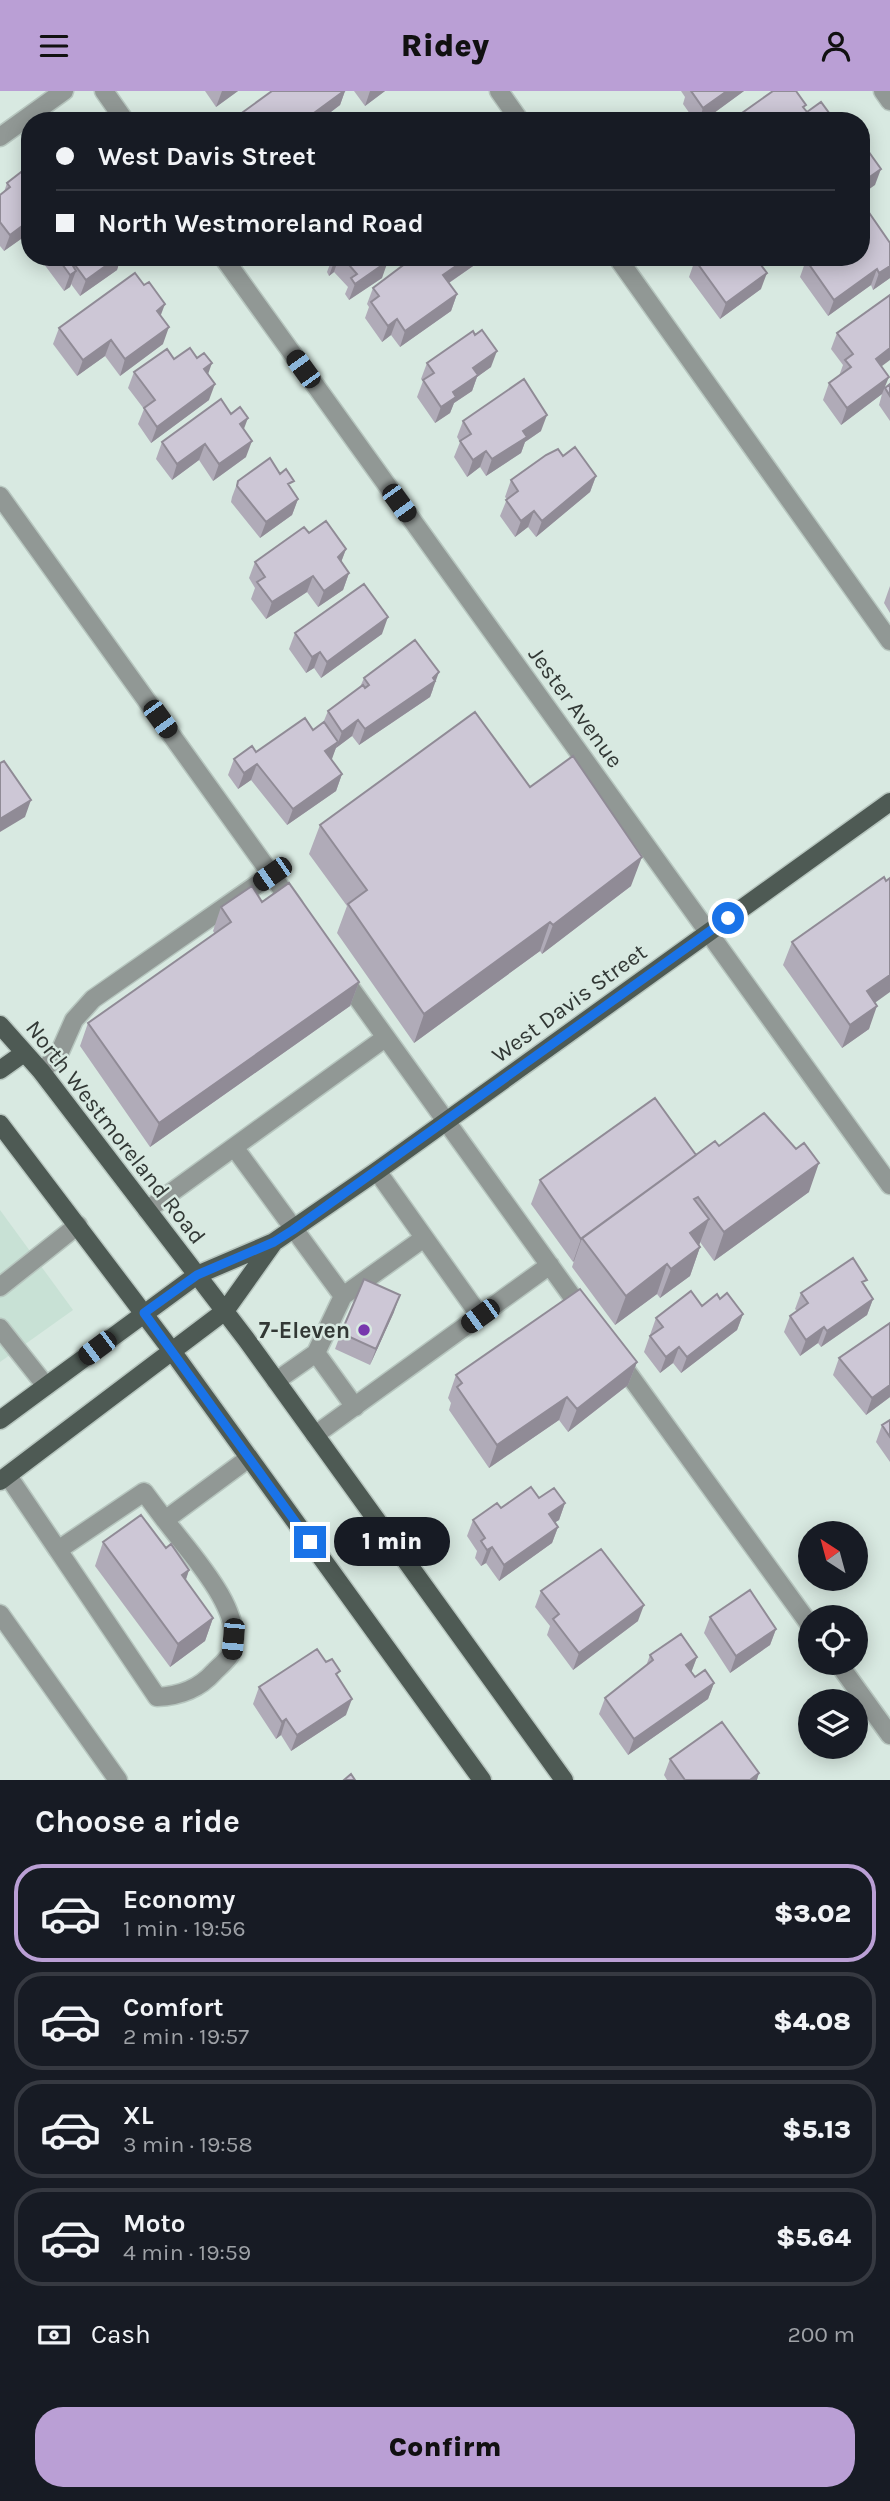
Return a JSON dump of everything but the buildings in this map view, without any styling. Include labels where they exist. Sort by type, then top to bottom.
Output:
[{"type":"main road","name":"West Davis Street","points":[[0,1420],[197,1275],[274,1242],[293,1230],[890,802]]},
{"type":"main road","name":"North Westmoreland Road","points":[[0,1025],[41,1071],[225,1311],[564,1780]]},
{"type":"main road","points":[[0,1070],[24,1053]]},
{"type":"main road","points":[[0,1124],[172,1351],[482,1780]]},
{"type":"main road","name":"West Davis Street","points":[[4,1478],[225,1311],[274,1242]]},
{"type":"street","points":[[35,112],[64,91]]},
{"type":"street","points":[[104,91],[119,112]]},
{"type":"street","points":[[499,91],[514,112]]},
{"type":"street","points":[[883,91],[890,101]]},
{"type":"street","points":[[0,137],[21,122]]},
{"type":"street","name":"Jester Avenue","points":[[229,266],[890,1185]]},
{"type":"street","points":[[623,266],[890,641]]},
{"type":"street","points":[[0,496],[302,918]]},
{"type":"street","points":[[41,1071],[58,1056],[74,1020],[93,999],[272,874]]},
{"type":"street","points":[[332,962],[798,1608]]},
{"type":"street","points":[[147,1210],[385,1038]]},
{"type":"street","points":[[234,1147],[343,1296]]},
{"type":"street","points":[[377,1171],[480,1316]]},
{"type":"street","points":[[0,1287],[78,1225]]},
{"type":"street","points":[[276,1381],[316,1353],[343,1296],[424,1238]]},
{"type":"street","points":[[315,1435],[550,1265]]},
{"type":"street","points":[[0,1328],[46,1387]]},
{"type":"street","points":[[316,1353],[355,1407]]},
{"type":"street","points":[[165,1520],[249,1458]]},
{"type":"street","points":[[4,1478],[58,1550],[157,1697],[177,1696],[205,1682],[232,1653],[234,1625],[220,1595],[144,1492],[58,1550]]},
{"type":"street","points":[[0,1615],[118,1780]]},
{"type":"street","points":[[847,1675],[890,1735]]},
{"type":"shaded area","points":[[0,1210],[73,1310],[0,1362]]},
{"type":"place","name":"7-Eleven","points":[[364,1330]]},
{"type":"route","points":[[310,1542],[144,1313],[197,1275],[274,1242],[293,1230],[728,918]]}]
